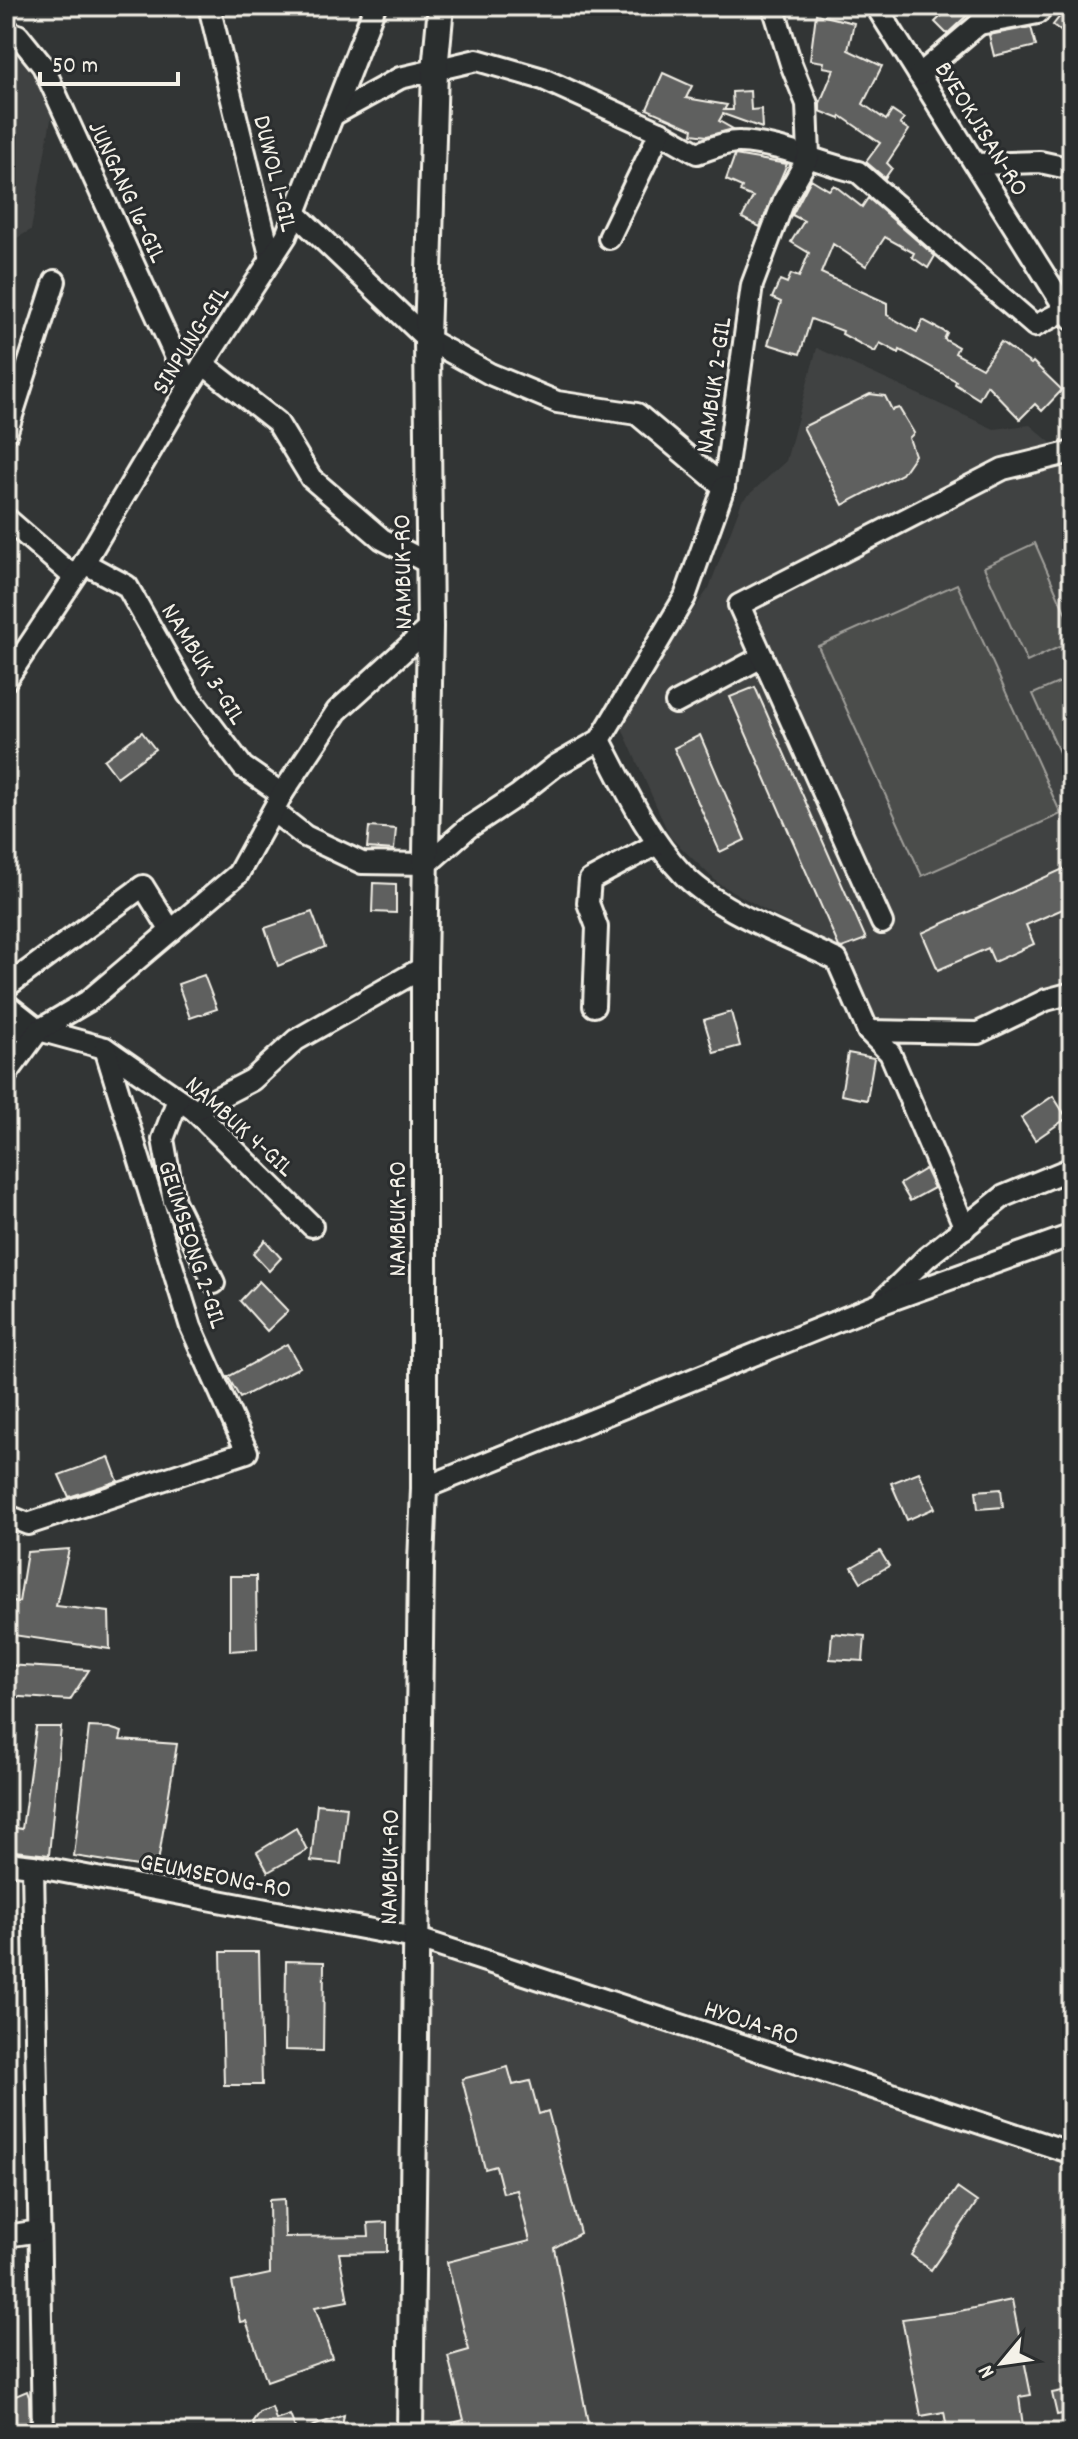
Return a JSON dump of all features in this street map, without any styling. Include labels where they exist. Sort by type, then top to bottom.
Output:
[{"type":"main road","name":"NAMBUK-RO","points":[[410,2433],[424,1488],[424,967],[430,627],[427,339],[435,70],[441,6]]},
{"type":"street","name":"DUWOL 1-GIL","points":[[209,6],[271,259]]},
{"type":"street","name":"SINPUNG-GIL","points":[[6,680],[79,570],[189,386],[286,236],[375,6]]},
{"type":"street","points":[[773,6],[807,104],[809,156]]},
{"type":"street","name":"BYEOKJISAN-RO","points":[[876,6],[1069,315]]},
{"type":"street","points":[[919,75],[979,24],[994,6]]},
{"type":"street","points":[[979,24],[1038,13],[1044,6]]},
{"type":"street","name":"JUNGANG 16-GIL","points":[[6,31],[18,35],[43,66],[189,386]]},
{"type":"street","points":[[333,115],[400,78],[477,60],[543,79],[660,132],[697,153],[737,141],[809,156],[822,164],[858,172],[1035,326],[1069,315]]},
{"type":"street","points":[[609,238],[660,132]]},
{"type":"street","name":"NAMBUK 2-GIL","points":[[724,487],[752,285],[784,200],[809,156]]},
{"type":"street","points":[[976,164],[1040,162],[1072,169]]},
{"type":"street","name":"NAMBUK 2-GIL","points":[[295,213],[427,339],[490,374],[557,402],[637,414],[724,487]]},
{"type":"street","points":[[6,434],[55,281]]},
{"type":"street","points":[[203,364],[277,422],[311,478],[382,539],[428,563]]},
{"type":"street","points":[[882,923],[739,605],[1003,469],[1072,452]]},
{"type":"street","points":[[427,864],[468,828],[555,766],[600,740],[640,668],[685,597],[724,487]]},
{"type":"street","name":"NAMBUK 3-GIL","points":[[6,518],[79,570],[127,586],[197,706],[243,767],[305,836],[362,863],[427,864]]},
{"type":"street","points":[[6,1075],[39,1030],[88,1001],[238,874],[278,803],[337,711],[430,627]]},
{"type":"street","points":[[676,703],[762,657]]},
{"type":"street","points":[[600,740],[657,844],[682,874],[714,900],[837,960],[868,1031],[890,1053],[965,1228]]},
{"type":"street","points":[[594,1006],[597,927],[588,903],[590,880],[657,844]]},
{"type":"street","points":[[6,987],[143,886],[171,931]]},
{"type":"street","points":[[214,1283],[174,1201],[163,1139],[186,1104],[252,1080],[296,1040],[424,967]]},
{"type":"street","points":[[868,1031],[978,1033],[1046,1000],[1072,993]]},
{"type":"street","name":"NAMBUK 4-GIL","points":[[6,1004],[39,1030],[105,1048],[186,1104],[312,1226]]},
{"type":"street","points":[[6,1030],[39,1030]]},
{"type":"street","name":"GEUMSEONG 2-GIL","points":[[6,1515],[28,1524],[247,1452],[191,1327],[105,1048]]},
{"type":"street","points":[[877,1305],[926,1258],[1004,1196],[1072,1168]]},
{"type":"street","points":[[424,1488],[877,1305],[1072,1235]]},
{"type":"street","name":"GEUMSEONG-RO","points":[[6,1863],[415,1938]]},
{"type":"street","points":[[33,1866],[43,2433]]},
{"type":"street","name":"HYOJA-RO","points":[[415,1938],[1072,2153]]},
{"type":"street","points":[[6,2236],[40,2231]]},
{"type":"shaded area","points":[[6,43],[13,46],[53,108],[31,230],[6,244]]},
{"type":"shaded area","points":[[817,348],[994,429],[1030,425],[1072,461],[1072,984],[959,1027],[875,1022],[842,954],[718,883],[670,837],[622,728],[622,711],[709,588],[742,501],[786,461]]},
{"type":"shaded area","points":[[1035,543],[1072,628],[1072,641],[1027,662],[984,567]]},
{"type":"shaded area","points":[[957,584],[1061,814],[922,876],[818,646]]},
{"type":"shaded area","points":[[1072,677],[1072,768],[1067,770],[1033,694]]},
{"type":"shaded area","points":[[417,1938],[1072,2153],[1072,2433],[411,2433]]},
{"type":"building","points":[[952,6],[977,6],[947,34],[935,22]]},
{"type":"building","points":[[1068,6],[1072,6],[1072,40],[1053,25]]},
{"type":"building","points":[[816,14],[854,23],[848,50],[882,66],[863,104],[886,120],[892,111],[904,119],[900,124],[909,130],[887,163],[892,168],[885,178],[866,162],[880,143],[841,116],[840,119],[820,111],[820,103],[834,69],[823,67],[824,62],[810,60]]},
{"type":"building","points":[[1031,27],[1036,46],[994,56],[989,35]]},
{"type":"building","points":[[663,73],[692,86],[686,98],[727,105],[724,110],[733,110],[732,92],[750,91],[751,110],[761,109],[762,128],[723,114],[719,121],[733,129],[707,136],[692,134],[693,129],[647,109]]},
{"type":"building","points":[[735,155],[787,164],[760,227],[742,218],[753,197],[740,192],[742,187],[726,180]]},
{"type":"building","points":[[811,179],[829,190],[834,185],[862,207],[868,198],[935,256],[928,268],[912,257],[914,253],[885,237],[866,266],[833,244],[821,273],[887,303],[887,315],[917,332],[923,320],[947,333],[944,339],[958,347],[955,353],[982,368],[1001,342],[1031,364],[1033,362],[1062,390],[1042,411],[1035,404],[1020,419],[987,385],[979,399],[955,384],[956,381],[900,350],[899,353],[880,343],[875,352],[842,334],[843,331],[811,319],[800,354],[768,344],[781,302],[772,298],[780,280],[787,283],[791,274],[799,277],[809,253],[791,242],[804,221],[792,215]]},
{"type":"building","points":[[870,394],[885,396],[892,410],[899,408],[914,433],[909,438],[915,455],[902,474],[843,505],[803,427]]},
{"type":"building","points":[[755,687],[866,939],[839,947],[730,697]]},
{"type":"building","points":[[142,732],[155,749],[117,777],[104,760]]},
{"type":"building","points":[[700,735],[745,840],[720,852],[674,748]]},
{"type":"building","points":[[369,827],[396,829],[394,850],[367,848]]},
{"type":"building","points":[[1072,865],[1072,905],[1026,925],[1034,944],[994,962],[988,948],[938,970],[922,933]]},
{"type":"building","points":[[373,883],[396,884],[396,913],[372,912]]},
{"type":"building","points":[[312,912],[325,947],[278,966],[265,928]]},
{"type":"building","points":[[204,975],[217,1009],[190,1018],[178,984]]},
{"type":"building","points":[[731,1012],[740,1046],[714,1053],[704,1020]]},
{"type":"building","points":[[848,1053],[874,1058],[867,1100],[841,1095]]},
{"type":"building","points":[[1053,1096],[1067,1118],[1035,1140],[1021,1118]]},
{"type":"building","points":[[925,1169],[934,1188],[910,1201],[900,1184]]},
{"type":"building","points":[[265,1240],[281,1258],[269,1271],[253,1254]]},
{"type":"building","points":[[259,1281],[288,1311],[267,1331],[240,1301]]},
{"type":"building","points":[[287,1344],[300,1367],[240,1398],[228,1377]]},
{"type":"building","points":[[109,1457],[118,1481],[69,1497],[59,1475]]},
{"type":"building","points":[[919,1472],[935,1508],[907,1520],[891,1483]]},
{"type":"building","points":[[1001,1489],[1003,1507],[978,1509],[976,1491]]},
{"type":"building","points":[[69,1549],[56,1606],[109,1612],[110,1649],[6,1634],[6,1600],[19,1602],[27,1552]]},
{"type":"building","points":[[880,1551],[889,1566],[861,1582],[852,1567]]},
{"type":"building","points":[[230,1576],[256,1576],[257,1649],[230,1651]]},
{"type":"building","points":[[832,1633],[865,1636],[863,1661],[830,1659]]},
{"type":"building","points":[[6,1665],[89,1670],[70,1700],[6,1696]]},
{"type":"building","points":[[36,1727],[61,1727],[49,1855],[6,1850],[6,1826],[22,1829]]},
{"type":"building","points":[[89,1727],[122,1732],[120,1740],[177,1744],[157,1869],[74,1856]]},
{"type":"building","points":[[317,1804],[347,1807],[341,1864],[311,1861]]},
{"type":"building","points":[[296,1828],[307,1850],[268,1872],[257,1852]]},
{"type":"building","points":[[221,1952],[259,1952],[262,2085],[224,2085]]},
{"type":"building","points":[[286,1961],[324,1962],[323,2051],[285,2050]]},
{"type":"building","points":[[508,2067],[513,2085],[530,2081],[539,2114],[548,2111],[580,2233],[554,2248],[590,2433],[433,2433],[432,2428],[464,2420],[448,2356],[469,2350],[447,2262],[530,2241],[517,2190],[503,2193],[496,2166],[485,2169],[462,2079]]},
{"type":"building","points":[[957,2188],[977,2202],[931,2270],[911,2255]]},
{"type":"building","points":[[284,2199],[285,2237],[369,2236],[368,2223],[387,2222],[387,2252],[339,2253],[348,2301],[315,2307],[332,2358],[267,2381],[246,2321],[240,2322],[232,2282],[270,2274],[269,2200]]},
{"type":"building","points":[[1012,2300],[1031,2395],[1019,2397],[1024,2433],[948,2433],[944,2412],[921,2416],[902,2319]]},
{"type":"building","points":[[1072,2389],[1072,2412],[1057,2415],[1052,2393]]},
{"type":"building","points":[[27,2391],[30,2432],[18,2433],[6,2400]]},
{"type":"building","points":[[272,2407],[276,2420],[290,2415],[297,2433],[246,2433],[254,2428],[253,2421],[259,2412]]},
{"type":"building","points":[[344,2415],[341,2433],[299,2433],[299,2431]]}]
